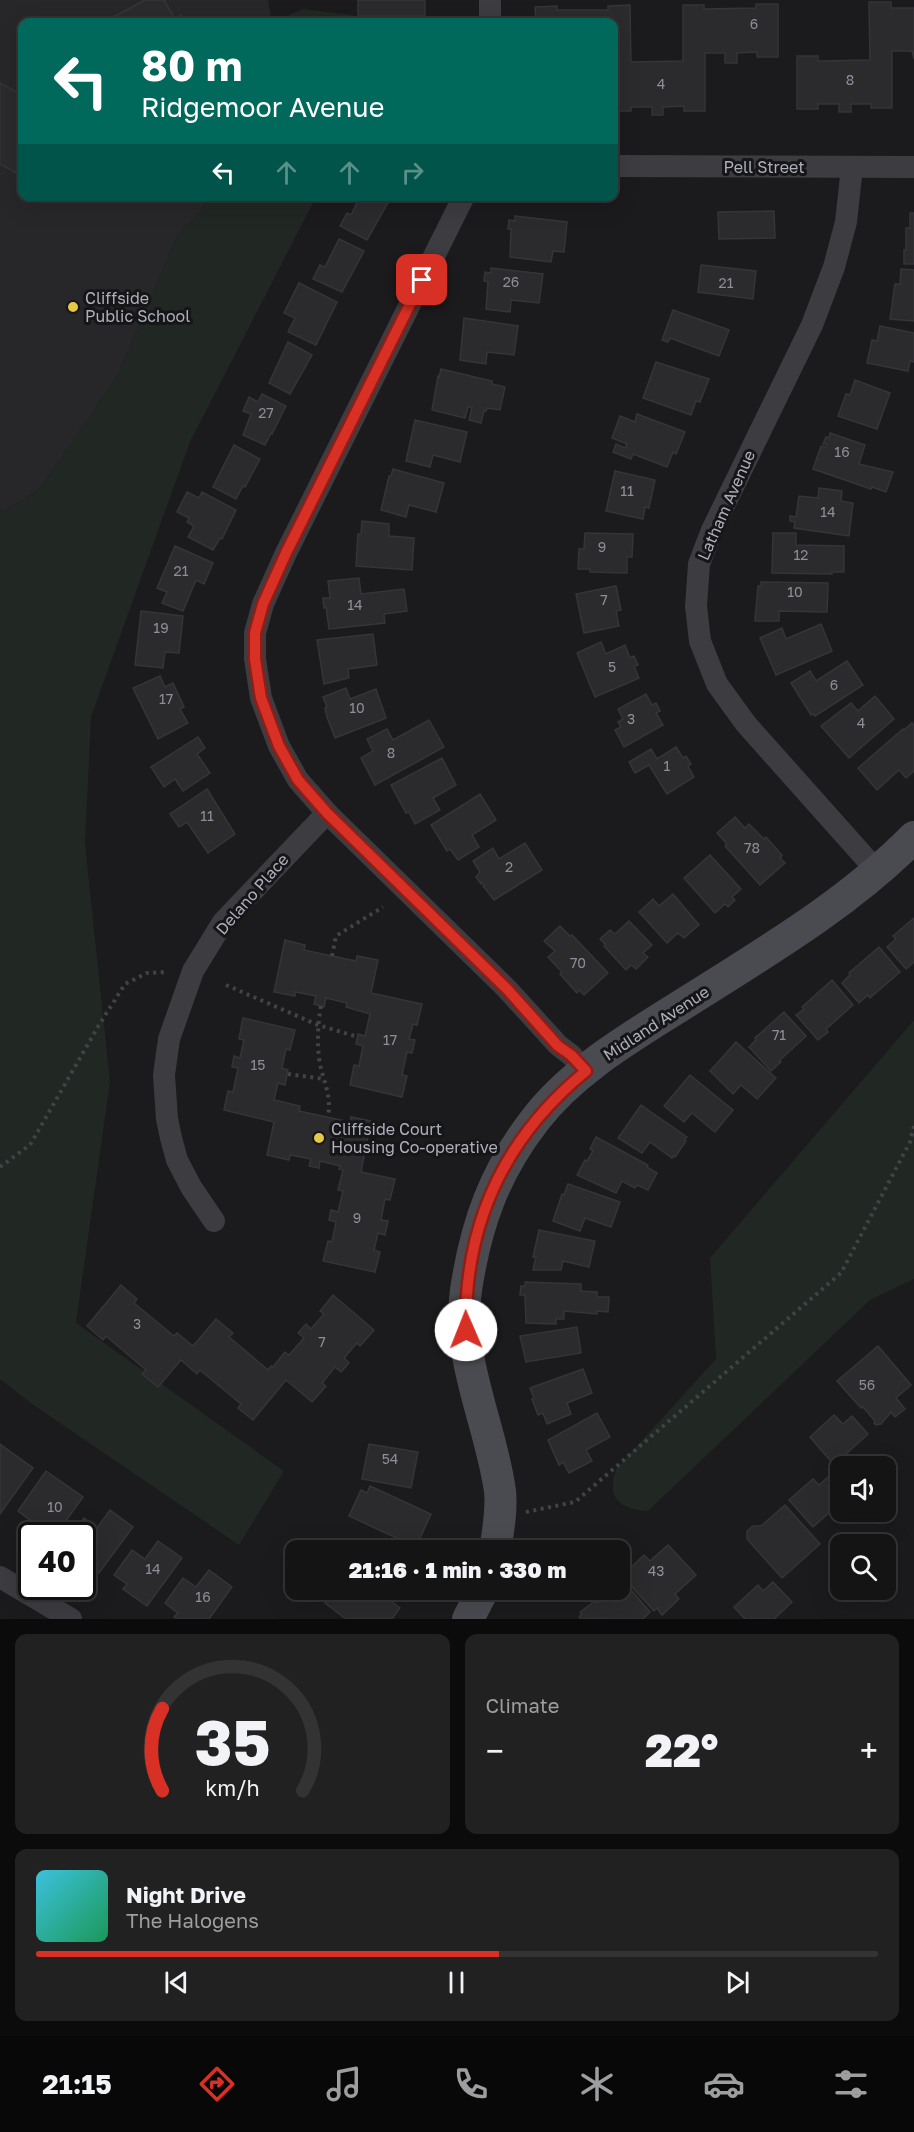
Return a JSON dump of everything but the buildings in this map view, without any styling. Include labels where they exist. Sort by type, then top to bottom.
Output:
[{"type":"street","points":[[490,0],[490,18]]},
{"type":"street","name":"Pell Street","points":[[618,166],[914,167]]},
{"type":"street","name":"Latham Avenue","points":[[852,167],[846,222],[834,267],[812,325],[712,530],[699,564],[696,606],[700,641],[717,684],[746,724],[862,857],[877,871]]},
{"type":"street","points":[[462,201],[286,553],[263,604],[255,633],[255,659],[261,698],[279,746],[298,780],[327,813],[500,981],[558,1046],[571,1055],[586,1071]]},
{"type":"street","name":"Delano Place","points":[[214,1221],[191,1187],[177,1160],[167,1119],[164,1075],[167,1049],[193,971],[223,922],[327,813]]},
{"type":"street","name":"Midland Avenue","points":[[496,1540],[500,1494],[494,1458],[469,1367],[465,1294],[478,1228],[500,1174],[515,1148],[536,1118],[562,1090],[586,1071],[650,1025],[741,968],[833,906],[877,871],[914,837]]},
{"type":"street","points":[[0,1577],[71,1619]]},
{"type":"street","points":[[468,1619],[478,1600]]},
{"type":"path","points":[[332,956],[336,936],[382,907]]},
{"type":"path","points":[[0,1167],[30,1145],[125,984],[147,973],[193,971]]},
{"type":"path","points":[[226,985],[318,1025],[358,1037]]},
{"type":"path","points":[[321,1006],[318,1025],[319,1059],[330,1103],[328,1117]]},
{"type":"path","points":[[288,1074],[324,1079]]},
{"type":"path","points":[[499,1518],[575,1502],[841,1273],[910,1142],[914,1125]]},
{"type":"shaded area","name":"Cliffside Public School","points":[[0,0],[268,0],[271,18],[18,18],[18,201],[206,201],[202,209],[177,237],[117,377],[40,489],[3,512],[0,511]]},
{"type":"shaded area","points":[[303,9],[353,15],[353,18],[282,18]]},
{"type":"shaded area","points":[[206,201],[314,201],[190,442],[91,717],[85,843],[110,1082],[76,1323],[284,1471],[239,1545],[32,1404],[0,1379],[0,511],[3,512],[40,489],[117,377],[177,237],[202,209]]},
{"type":"shaded area","points":[[914,1020],[914,1279],[870,1300],[648,1511],[623,1505],[614,1495],[613,1479],[616,1469],[716,1359],[710,1258]]},
{"type":"place","name":"Cliffside Public School","points":[[73,307]]},
{"type":"place","name":"Cliffside Court Housing Co-operative","points":[[319,1138]]},
{"type":"route","points":[[422,280],[286,553],[263,604],[255,633],[255,659],[261,698],[279,746],[298,780],[327,813],[507,989],[558,1046],[571,1055],[586,1071],[562,1090],[536,1118],[500,1174],[478,1228],[471,1258],[465,1294],[466,1330]]}]
